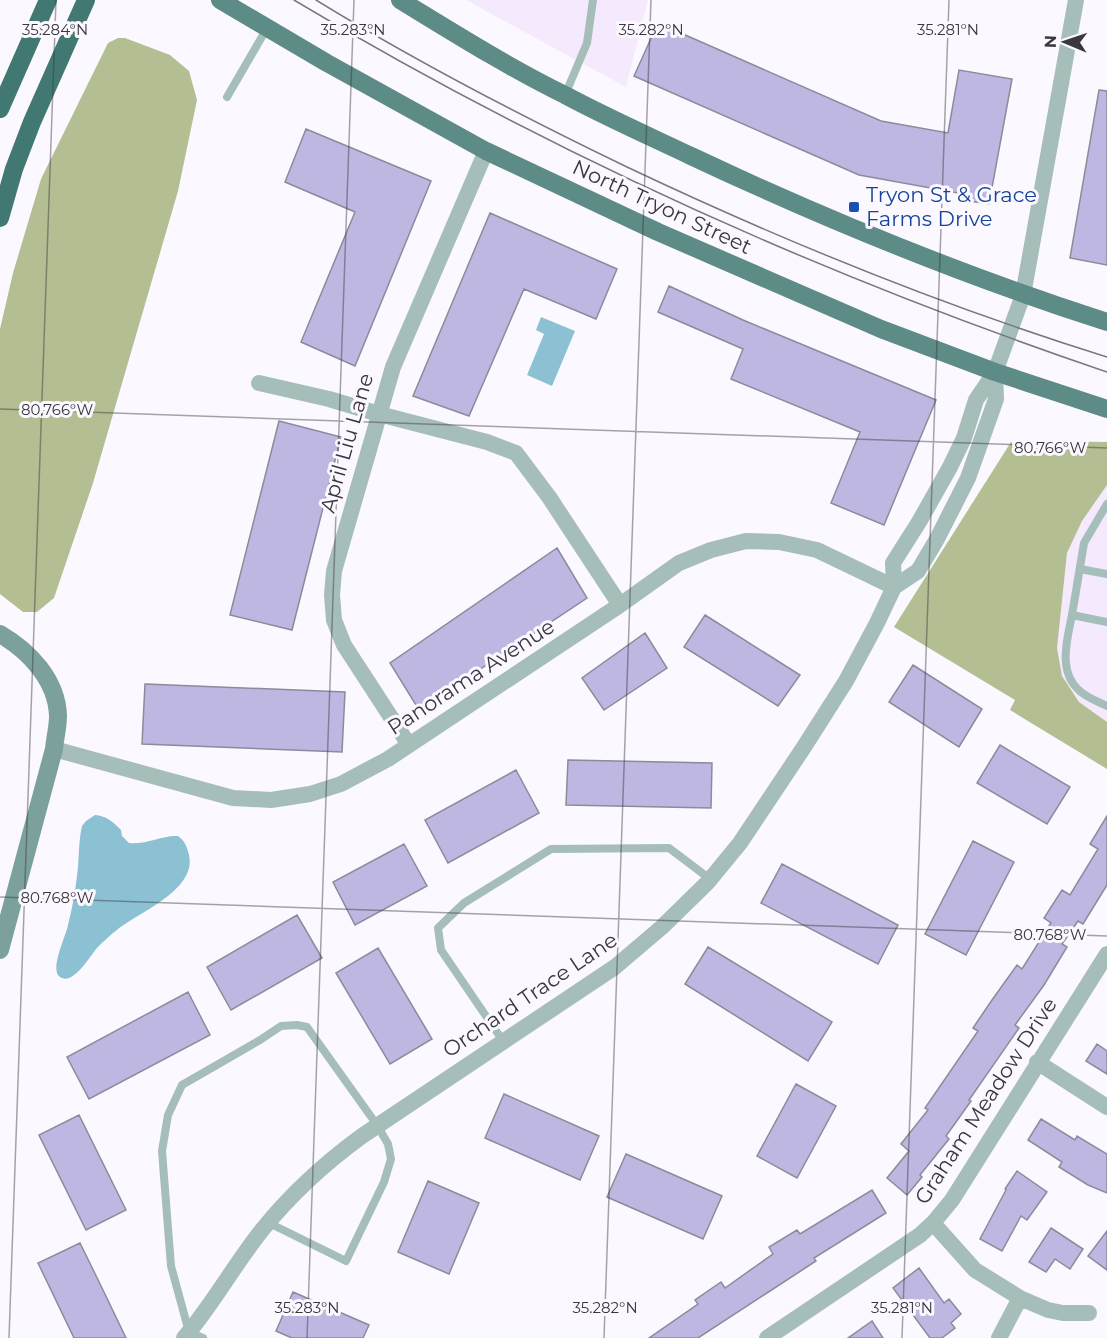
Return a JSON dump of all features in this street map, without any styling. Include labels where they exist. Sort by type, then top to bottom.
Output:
[{"type":"highway","points":[[0,109],[48,0]]},
{"type":"highway","points":[[0,218],[14,169],[32,122],[86,0]]},
{"type":"main road","name":"North Tryon Street","points":[[220,0],[327,63],[486,151],[658,232],[880,329],[995,372],[1107,409]]},
{"type":"main road","points":[[400,0],[470,43],[564,95],[752,185],[910,253],[1023,295],[1107,322]]},
{"type":"street","name":"Orchard Trace Lane","points":[[192,1336],[247,1250],[298,1190],[337,1155],[377,1125],[615,967],[662,927],[711,879],[750,829],[846,681],[894,587],[893,562],[950,467],[964,438],[976,400],[995,372],[1023,295],[1076,0]]},
{"type":"street","name":"April Liu Lane","points":[[409,745],[344,645],[334,620],[332,595],[334,571],[393,367],[486,151]]},
{"type":"street","name":"Orchard Trace Lane","points":[[894,587],[918,571],[938,539],[968,478],[996,399],[995,372]]},
{"type":"street","points":[[259,383],[329,399],[487,442],[516,453],[549,497],[620,605]]},
{"type":"street","name":"Panorama Avenue","points":[[54,749],[233,798],[271,800],[310,794],[341,784],[388,759],[620,605],[679,563],[711,550],[746,541],[779,542],[817,550],[894,587]]},
{"type":"street","points":[[0,634],[21,647],[45,675],[55,696],[58,716],[54,749],[0,950]]},
{"type":"street","name":"Graham Meadow Drive","points":[[767,1338],[920,1235],[933,1223],[952,1200],[1107,954]]},
{"type":"street","points":[[1037,1062],[1107,1107]]},
{"type":"street","points":[[933,1223],[975,1270],[1020,1298],[1048,1310],[1063,1313],[1089,1313]]},
{"type":"street","points":[[999,1338],[1020,1298]]},
{"type":"lane","points":[[564,95],[587,43],[593,0]]},
{"type":"lane","points":[[227,97],[267,28]]},
{"type":"lane","points":[[1107,504],[1084,543],[1064,655],[1068,676],[1081,692],[1107,706]]},
{"type":"lane","points":[[1080,569],[1107,574]]},
{"type":"lane","points":[[1072,615],[1107,622]]},
{"type":"lane","points":[[503,1041],[441,950],[438,928],[464,903],[551,849],[669,848],[711,879]]},
{"type":"lane","points":[[192,1336],[171,1266],[162,1151],[168,1115],[182,1085],[281,1026],[297,1025],[307,1027],[377,1125],[388,1144],[391,1159],[384,1182],[346,1262],[268,1223]]},
{"type":"shaded area","points":[[467,0],[648,0],[626,87],[486,11]]},
{"type":"shaded area","points":[[1107,485],[1107,722],[1079,702],[1062,676],[1057,648],[1067,553],[1082,521]]},
{"type":"green space","points":[[118,38],[125,38],[170,55],[189,71],[197,100],[178,191],[93,483],[54,598],[37,612],[23,612],[0,594],[0,329],[13,273],[41,179],[108,43]]},
{"type":"green space","points":[[1038,441],[1107,442],[1107,485],[1082,521],[1067,553],[1057,648],[1062,676],[1079,702],[1107,722],[1107,769],[1010,710],[1015,700],[894,627],[1011,442],[1015,444]]},
{"type":"water","points":[[541,317],[575,331],[552,386],[527,375],[544,334],[536,330]]},
{"type":"water","points":[[95,815],[112,822],[121,830],[122,836],[129,843],[142,843],[178,836],[187,849],[189,868],[176,889],[152,908],[114,932],[97,948],[76,974],[65,979],[57,973],[57,960],[73,903],[82,826]]},
{"type":"building","points":[[658,23],[881,121],[948,133],[959,70],[1012,79],[989,204],[963,200],[964,194],[859,175],[634,76]]},
{"type":"building","points":[[1099,90],[1107,91],[1107,265],[1070,258]]},
{"type":"building","points":[[306,129],[431,181],[355,366],[301,342],[355,212],[285,182]]},
{"type":"building","points":[[490,213],[617,269],[596,319],[524,289],[469,416],[413,396]]},
{"type":"building","points":[[669,286],[743,320],[936,400],[884,525],[831,503],[860,432],[731,379],[743,349],[658,312]]},
{"type":"building","points":[[279,421],[341,437],[292,630],[230,615]]},
{"type":"building","points":[[557,548],[587,598],[419,710],[390,663]]},
{"type":"building","points":[[705,615],[800,675],[778,706],[684,647]]},
{"type":"building","points":[[645,633],[667,668],[604,710],[582,678]]},
{"type":"building","points":[[913,665],[982,709],[959,747],[889,702]]},
{"type":"building","points":[[145,684],[345,692],[342,752],[142,744]]},
{"type":"building","points":[[1000,745],[1070,787],[1047,824],[977,783]]},
{"type":"building","points":[[568,760],[712,763],[711,808],[566,805]]},
{"type":"building","points":[[516,770],[539,813],[448,863],[425,820]]},
{"type":"building","points":[[1107,816],[1107,885],[1083,924],[1078,921],[1062,944],[1067,947],[1044,985],[1015,1025],[1019,1028],[946,1136],[949,1139],[907,1195],[887,1178],[909,1151],[901,1144],[928,1110],[925,1108],[978,1031],[973,1028],[992,1000],[1017,965],[1022,969],[1051,923],[1044,918],[1062,890],[1070,895],[1098,849],[1090,844]]},
{"type":"building","points":[[973,841],[1014,862],[966,955],[925,934]]},
{"type":"building","points":[[404,844],[427,886],[355,925],[333,882]]},
{"type":"building","points":[[782,864],[898,925],[878,964],[761,903]]},
{"type":"building","points":[[297,915],[322,958],[231,1010],[207,967]]},
{"type":"building","points":[[708,947],[832,1022],[808,1061],[685,984]]},
{"type":"building","points":[[378,948],[432,1039],[390,1064],[336,973]]},
{"type":"building","points":[[188,992],[210,1035],[89,1099],[67,1057]]},
{"type":"building","points":[[1097,1044],[1107,1051],[1107,1074],[1086,1061]]},
{"type":"building","points":[[796,1084],[836,1106],[797,1178],[757,1156]]},
{"type":"building","points":[[504,1094],[599,1136],[580,1180],[485,1138]]},
{"type":"building","points":[[79,1115],[126,1210],[86,1230],[39,1135]]},
{"type":"building","points":[[1041,1119],[1075,1140],[1077,1136],[1107,1154],[1107,1193],[1088,1185],[1059,1167],[1062,1162],[1028,1140]]},
{"type":"building","points":[[626,1154],[722,1196],[703,1239],[607,1197]]},
{"type":"building","points":[[1017,1171],[1047,1192],[1027,1220],[1021,1216],[1002,1251],[980,1239],[1005,1189]]},
{"type":"building","points":[[428,1181],[479,1203],[449,1274],[398,1252]]},
{"type":"building","points":[[872,1190],[886,1213],[814,1258],[816,1261],[698,1338],[649,1338],[698,1304],[695,1300],[721,1282],[725,1288],[773,1254],[769,1247],[797,1230],[800,1234]]},
{"type":"building","points":[[1051,1228],[1083,1249],[1070,1269],[1055,1259],[1046,1272],[1029,1262]]},
{"type":"building","points":[[1107,1231],[1107,1270],[1088,1256]]},
{"type":"building","points":[[80,1243],[126,1338],[74,1338],[38,1263]]},
{"type":"building","points":[[919,1268],[944,1303],[949,1299],[961,1314],[951,1323],[955,1328],[942,1338],[930,1338],[893,1288]]},
{"type":"building","points":[[293,1292],[369,1325],[363,1338],[292,1338],[276,1331]]},
{"type":"building","points":[[872,1321],[883,1338],[848,1338]]},
{"type":"tram line","points":[[294,0],[490,110],[691,208],[897,295],[1107,372]]},
{"type":"tram line","points":[[316,0],[470,88],[587,148],[745,221],[924,294],[1107,357]]},
{"type":"place","name":"Tryon St & Grace Farms Drive","points":[[854,207]]}]
